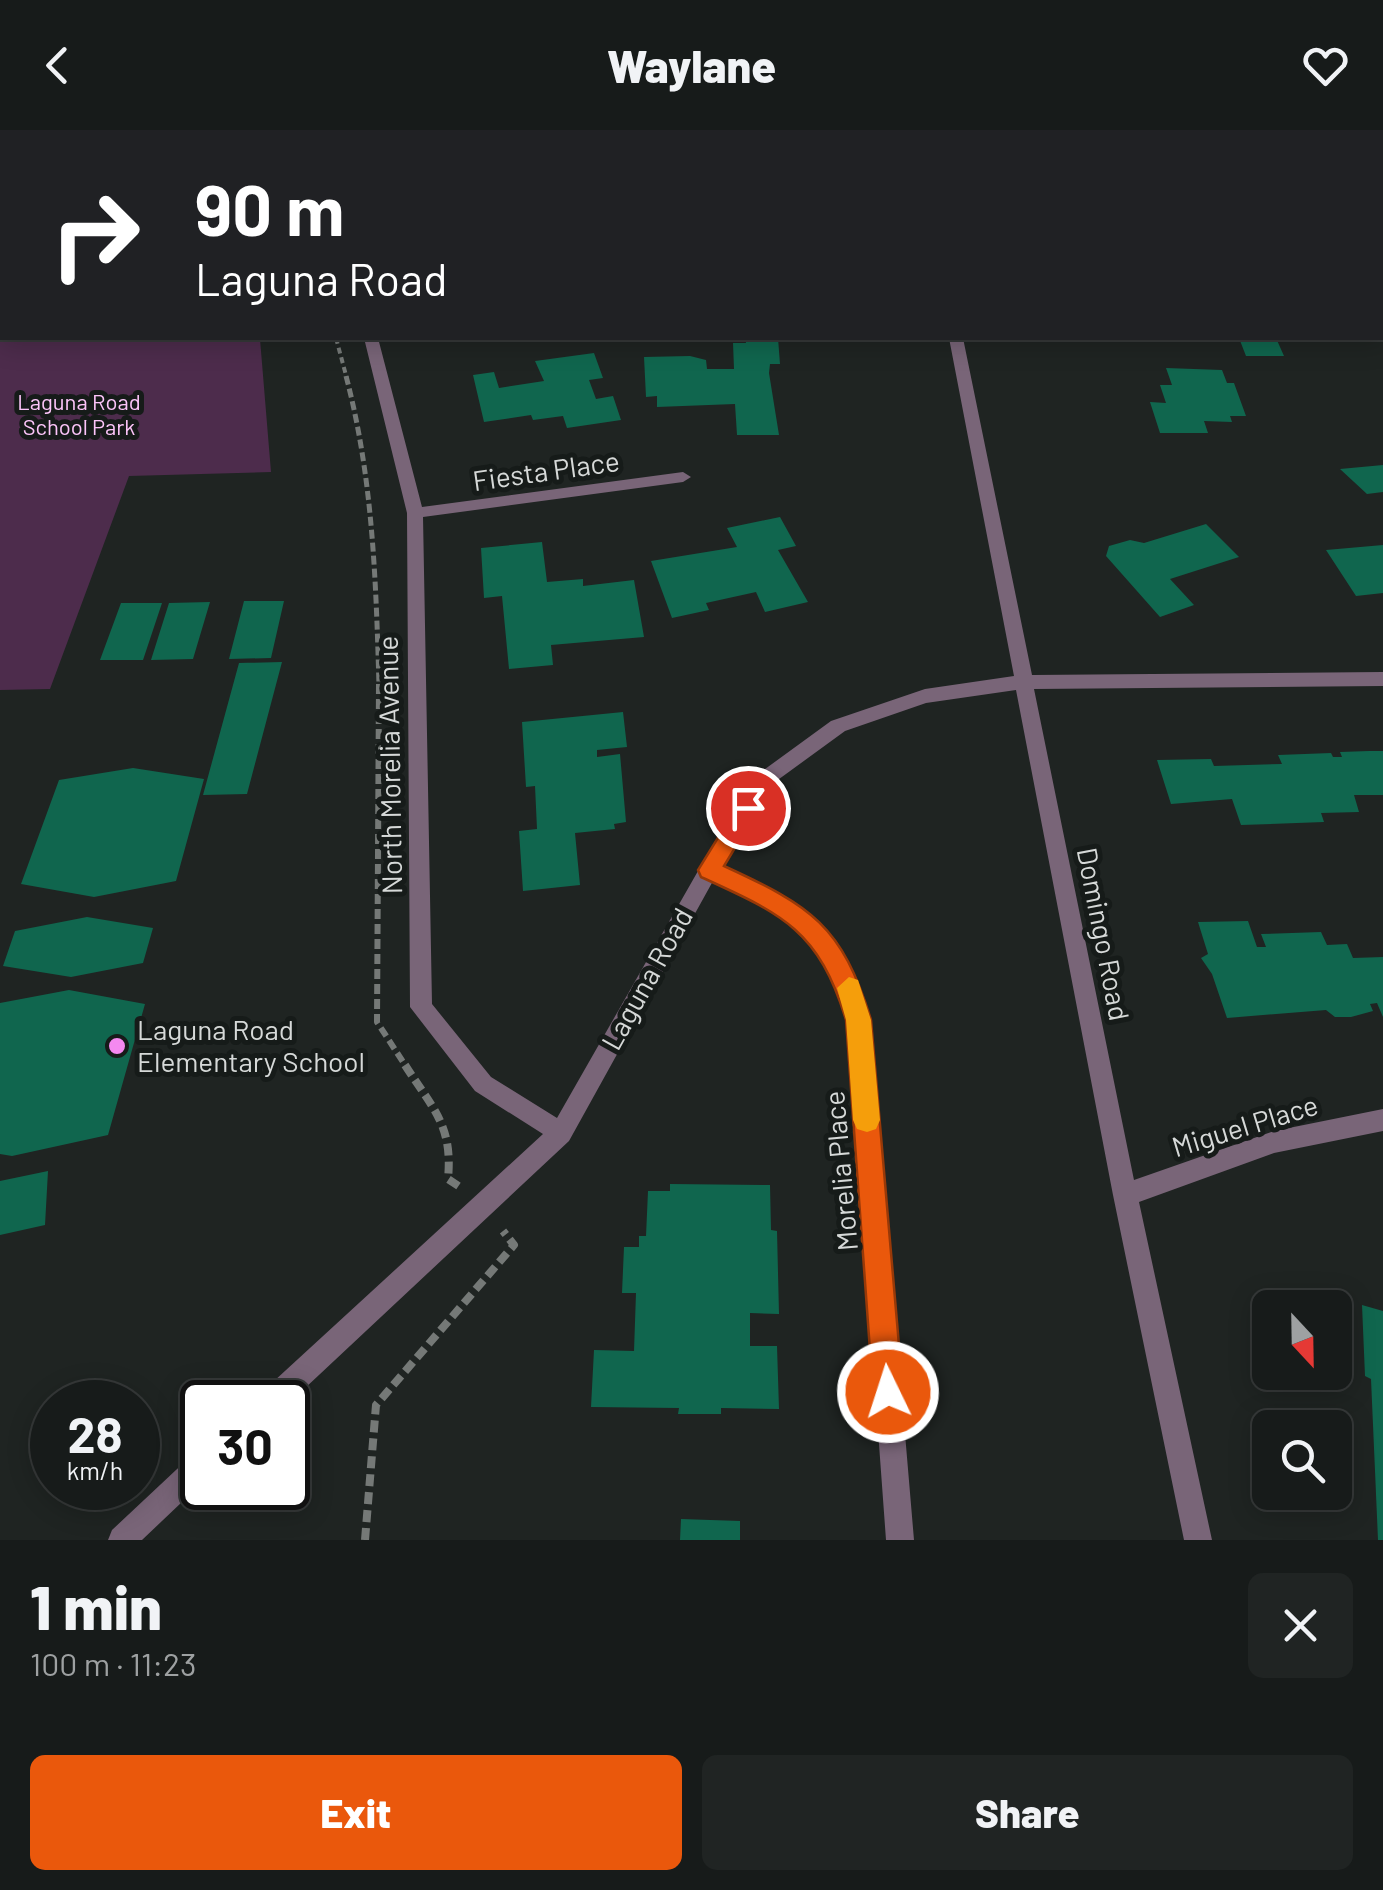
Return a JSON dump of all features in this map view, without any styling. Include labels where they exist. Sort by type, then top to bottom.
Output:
[{"type":"street","name":"North Morelia Avenue","points":[[372,340],[415,513],[421,1007],[483,1084],[560,1133]]},
{"type":"street","name":"Domingo Road","points":[[956,340],[1022,682],[1198,1540]]},
{"type":"street","name":"Fiesta Place","points":[[415,513],[683,478]]},
{"type":"street","name":"Laguna Road","points":[[294,1380],[560,1133],[709,870],[768,777],[838,726],[924,696],[1022,682],[1383,679]]},
{"type":"street","name":"Morelia Place","points":[[709,870],[770,898],[816,930],[844,971],[859,1020],[900,1540]]},
{"type":"street","name":"Miguel Place","points":[[1126,1196],[1274,1142],[1383,1120]]},
{"type":"street","points":[[122,1540],[180,1486]]},
{"type":"path","points":[[365,1540],[376,1406]]},
{"type":"green space","name":"Laguna Road School Park","points":[[0,340],[260,340],[271,472],[129,476],[50,689],[0,690]]},
{"type":"building","points":[[745,340],[778,340],[780,364],[770,364],[769,373],[779,435],[737,435],[735,404],[657,407],[657,396],[646,397],[644,357],[690,356],[706,360],[707,369],[734,369],[733,343],[746,343]]},
{"type":"building","points":[[1240,340],[1277,340],[1284,356],[1246,356]]},
{"type":"building","points":[[594,353],[603,378],[589,380],[596,399],[613,396],[621,420],[567,428],[563,416],[533,420],[531,415],[484,422],[473,375],[494,372],[499,388],[544,381],[535,361]]},
{"type":"building","points":[[1166,368],[1222,370],[1227,383],[1234,383],[1246,416],[1230,416],[1232,422],[1204,421],[1208,433],[1160,433],[1150,402],[1166,403],[1160,385],[1172,385]]},
{"type":"building","points":[[1383,465],[1383,492],[1367,494],[1340,469]]},
{"type":"building","points":[[780,517],[796,546],[778,550],[808,602],[765,612],[756,592],[706,603],[709,610],[672,618],[651,561],[737,547],[727,528]]},
{"type":"building","points":[[1206,524],[1239,557],[1170,579],[1194,605],[1160,617],[1106,556],[1109,546],[1130,540],[1144,543]]},
{"type":"building","points":[[542,542],[547,582],[583,579],[583,586],[634,580],[644,637],[551,645],[553,665],[509,669],[502,596],[484,598],[481,548]]},
{"type":"building","points":[[1383,545],[1383,593],[1356,596],[1326,550]]},
{"type":"building","points":[[244,601],[284,601],[271,658],[229,659]]},
{"type":"building","points":[[210,602],[193,659],[151,660],[169,603]]},
{"type":"building","points":[[121,603],[162,603],[143,660],[100,660]]},
{"type":"building","points":[[282,662],[247,794],[203,795],[239,663]]},
{"type":"building","points":[[623,712],[627,747],[597,750],[597,757],[620,754],[626,822],[614,824],[615,829],[575,833],[580,885],[523,891],[519,831],[537,829],[535,786],[526,787],[522,722]]},
{"type":"building","points":[[1383,751],[1383,795],[1354,795],[1359,812],[1321,813],[1324,822],[1241,825],[1232,799],[1171,804],[1157,760],[1211,759],[1214,766],[1282,764],[1278,755],[1331,753],[1333,757],[1342,757],[1340,752]]},
{"type":"building","points":[[133,768],[204,779],[176,881],[94,897],[21,884],[59,780]]},
{"type":"building","points":[[87,917],[153,928],[143,963],[71,977],[3,966],[15,931]]},
{"type":"building","points":[[1248,921],[1257,947],[1266,947],[1261,934],[1321,932],[1327,945],[1347,944],[1353,958],[1383,957],[1383,1017],[1377,1003],[1370,1004],[1373,1011],[1351,1017],[1335,1017],[1326,1010],[1227,1018],[1212,974],[1201,958],[1208,954],[1198,922]]},
{"type":"building","points":[[69,990],[145,1004],[108,1135],[12,1156],[0,1154],[0,1003]]},
{"type":"building","points":[[48,1171],[45,1225],[0,1235],[0,1181]]},
{"type":"building","points":[[670,1184],[770,1185],[771,1230],[777,1231],[779,1314],[750,1313],[750,1346],[777,1346],[779,1409],[721,1408],[721,1414],[678,1414],[679,1408],[591,1407],[594,1350],[634,1351],[636,1293],[622,1293],[624,1247],[639,1247],[639,1236],[646,1236],[648,1191],[670,1191]]},
{"type":"building","points":[[1362,1305],[1383,1311],[1383,1540],[1378,1540],[1371,1379],[1365,1376]]},
{"type":"building","points":[[681,1519],[740,1521],[740,1540],[680,1540]]},
{"type":"slow traffic","points":[[849,988],[859,1020],[867,1120]]},
{"type":"place","name":"Laguna Road Elementary School","points":[[117,1046]]},
{"type":"route","points":[[748,808],[709,870],[770,898],[816,930],[844,971],[859,1020],[888,1392]]}]
